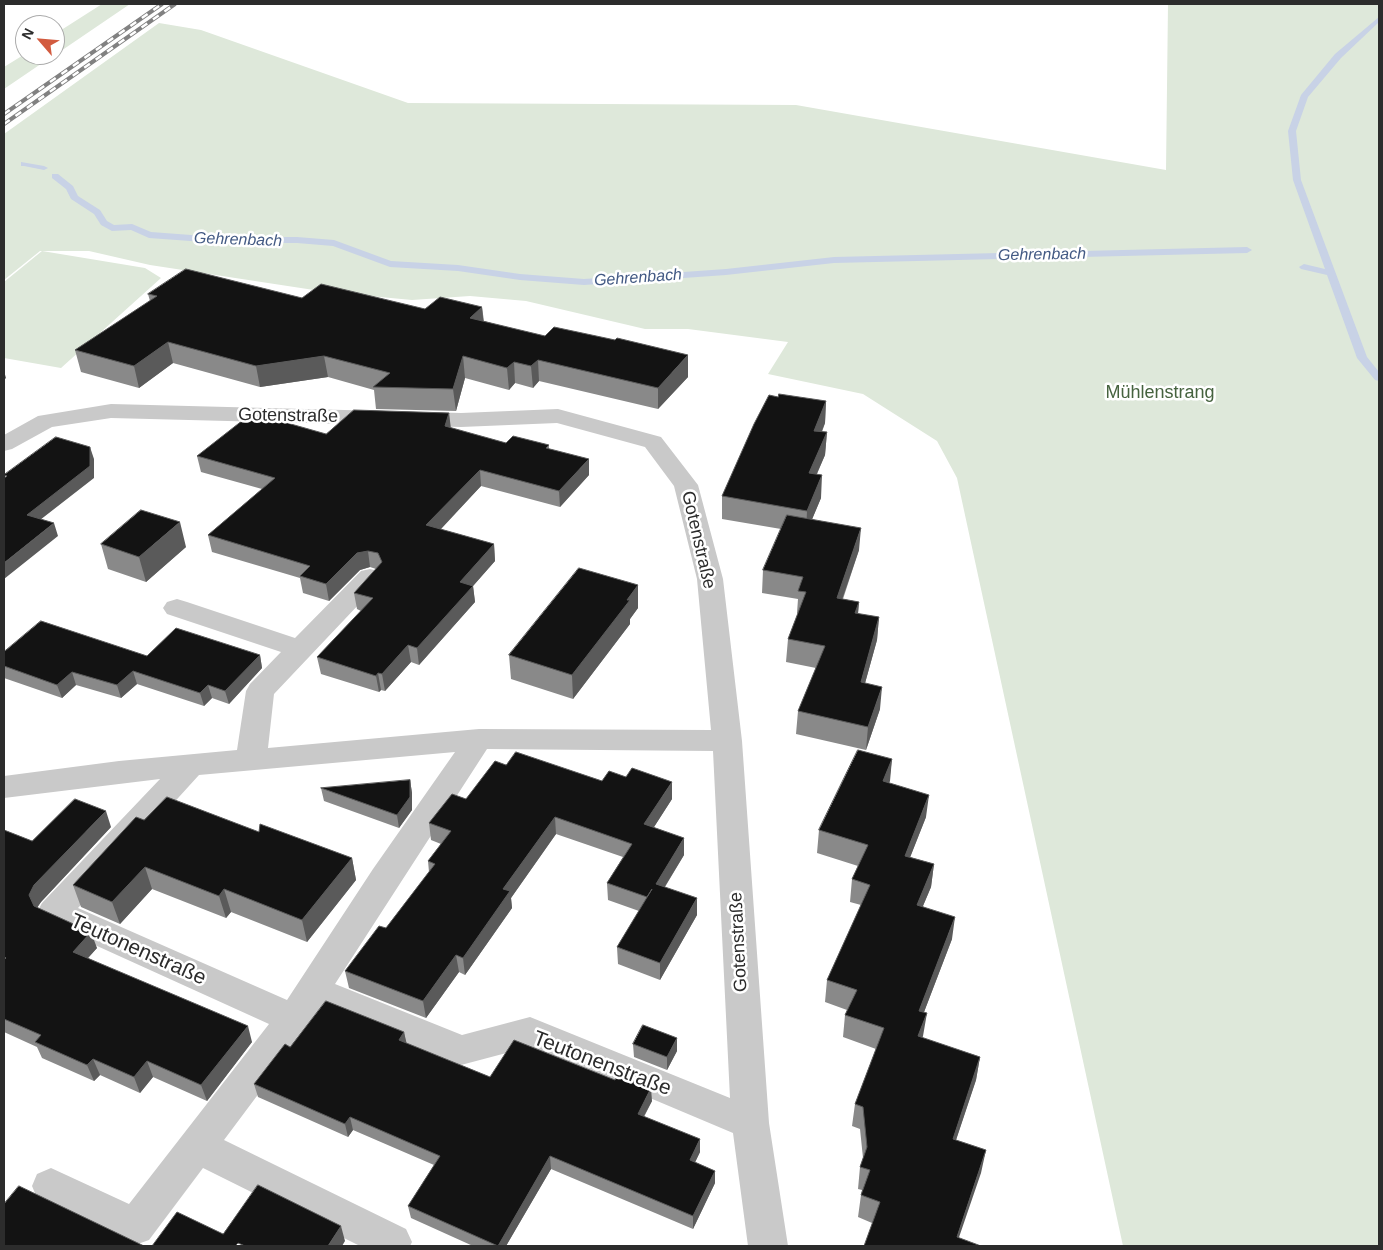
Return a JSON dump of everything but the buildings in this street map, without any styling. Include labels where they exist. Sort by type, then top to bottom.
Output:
[{"type":"street","name":"Gotenstraße","points":[[4,444],[46,421],[111,411],[461,420],[558,416],[653,442],[686,485],[710,579],[727,741],[750,1122],[768,1246]]},
{"type":"street","points":[[251,760],[260,691],[370,577]]},
{"type":"street","points":[[177,608],[300,649]]},
{"type":"street","points":[[51,1186],[135,1227],[294,1019],[385,878],[479,739]]},
{"type":"street","points":[[4,787],[119,772],[479,739],[727,741]]},
{"type":"street","name":"Teutonenstraße","points":[[189,767],[54,912],[294,1019]]},
{"type":"street","name":"Teutonenstraße","points":[[313,990],[461,1050],[530,1032],[750,1122]]},
{"type":"street","points":[[197,1146],[392,1242]]},
{"type":"green space","points":[[102,4],[130,4],[65,48],[65,28]]},
{"type":"green space","name":"Mühlenstrang","points":[[1168,4],[1379,4],[1379,1246],[1123,1246],[957,478],[937,441],[863,394],[768,374],[788,342],[688,329],[645,329],[526,301],[470,296],[412,300],[327,292],[150,265],[89,251],[40,251],[4,280],[4,134],[159,23],[201,30],[408,103],[796,105],[1166,170]]},
{"type":"green space","points":[[15,60],[15,65],[39,65],[4,89],[4,67]]},
{"type":"green space","points":[[42,251],[145,268],[161,278],[61,368],[4,358],[4,282]]},
{"type":"waterway","name":"Mühlenstrang","points":[[1331,273],[1297,180],[1292,131],[1304,97],[1338,56],[1379,19]]},
{"type":"waterway","name":"Gehrenbach","points":[[24,164],[44,168]]},
{"type":"waterway","name":"Gehrenbach","points":[[55,176],[70,188],[74,197],[97,212],[104,223],[112,228],[132,227],[149,235],[218,240],[297,240],[334,243],[390,264],[458,268],[520,277],[584,282],[726,272],[834,260],[1247,250]]},
{"type":"waterway","name":"Gehrenbach","points":[[1304,267],[1331,273]]},
{"type":"waterway","name":"Mühlenstrang","points":[[1331,273],[1362,358],[1379,378]]},
{"type":"railway","points":[[4,114],[162,4]]},
{"type":"railway","points":[[4,124],[175,4]]}]
